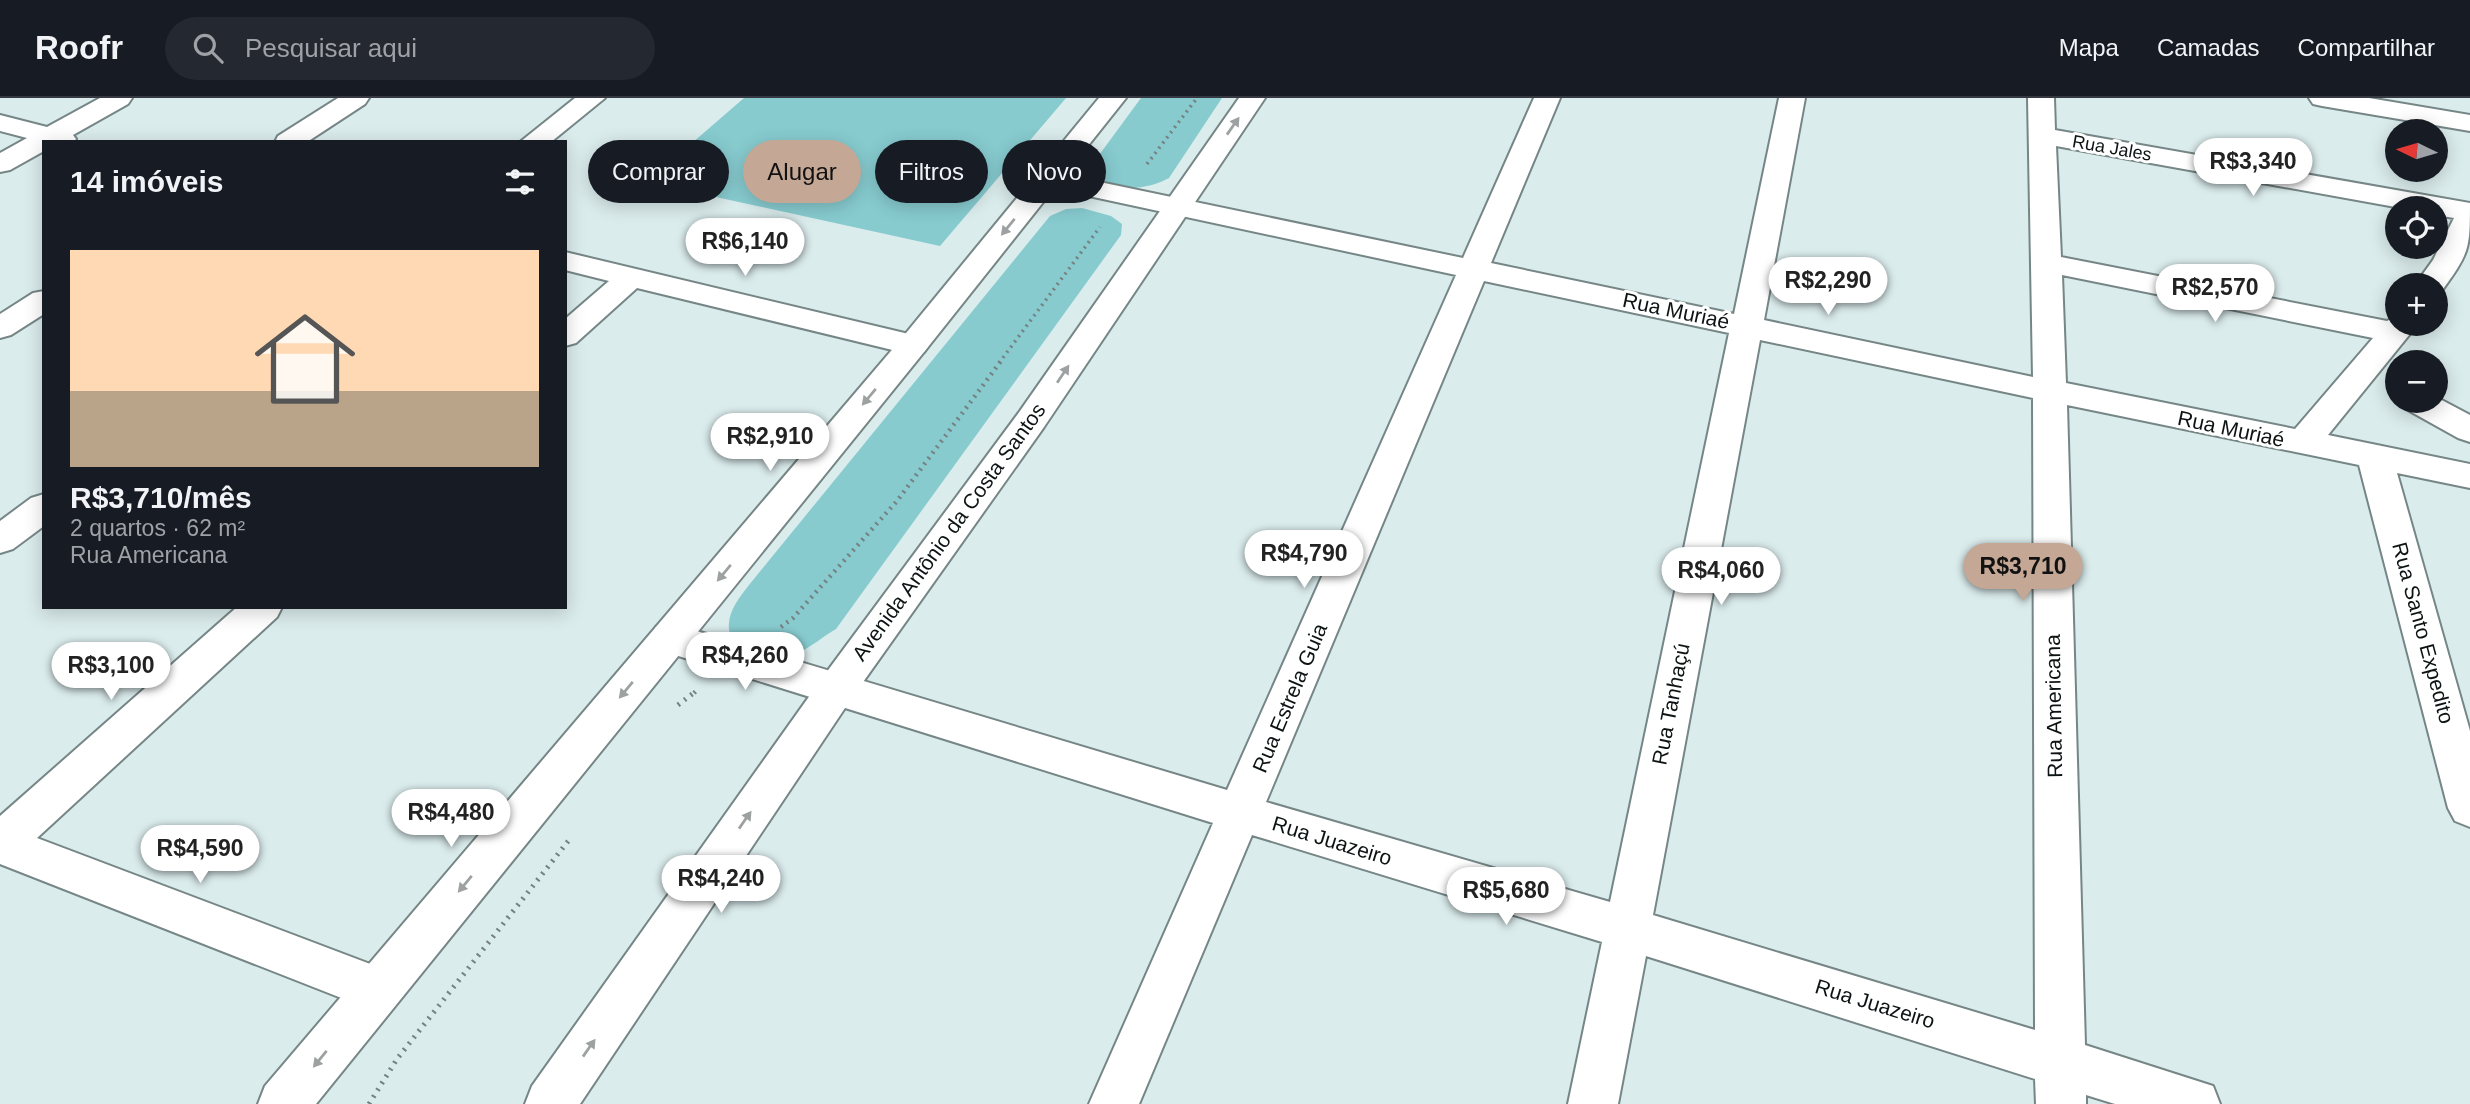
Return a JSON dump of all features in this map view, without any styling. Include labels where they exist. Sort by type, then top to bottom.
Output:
[{"type":"street","points":[[0,123],[62,139],[119,98]]},
{"type":"street","points":[[291,140],[356,98]]},
{"type":"street","points":[[536,140],[592,98]]},
{"type":"street","points":[[1079,140],[1113,98]]},
{"type":"street","name":"Avenida Antônio da Costa Santos","points":[[550,1104],[837,688],[1032,419],[1252,98]]},
{"type":"street","name":"Rua Estrela Guia","points":[[1114,1104],[1547,98]]},
{"type":"street","name":"Rua Tanhaçú","points":[[1593,1104],[1792,98]]},
{"type":"street","name":"Rua Americana","points":[[2041,98],[2050,391],[2061,1083]]},
{"type":"street","points":[[2322,98],[2470,123]]},
{"type":"street","name":"Rua Jales","points":[[2044,136],[2470,214]]},
{"type":"street","points":[[0,164],[42,147]]},
{"type":"street","name":"Rua Muriaé","points":[[1106,191],[2302,444],[2470,476]]},
{"type":"street","points":[[283,1104],[913,345],[1028,203]]},
{"type":"street","points":[[2449,268],[2470,214]]},
{"type":"street","points":[[567,262],[913,345]]},
{"type":"street","points":[[2046,263],[2385,326]]},
{"type":"street","points":[[567,334],[629,278]]},
{"type":"street","points":[[0,328],[42,301]]},
{"type":"street","points":[[2302,444],[2392,336]]},
{"type":"street","points":[[2365,370],[2385,382]]},
{"type":"street","points":[[2440,413],[2470,430]]},
{"type":"street","name":"Rua Santo Expedito","points":[[2375,458],[2470,808]]},
{"type":"street","points":[[0,540],[42,509]]},
{"type":"street","points":[[261,609],[0,844],[377,989]]},
{"type":"street","name":"Rua Juazeiro","points":[[670,638],[1626,928],[2061,1083],[2195,1104]]},
{"type":"path","points":[[1142,171],[1197,98]]},
{"type":"path","points":[[771,635],[793,618],[897,501],[1103,223]]},
{"type":"path","points":[[672,709],[705,684]]},
{"type":"path","points":[[369,1104],[397,1059],[578,829]]},
{"type":"shaded area","points":[[744,98],[1066,98],[1030,140],[1002,140],[1002,173],[988,190],[988,140],[875,140],[875,203],[977,203],[940,246],[743,203],[861,203],[861,140],[743,140],[743,203],[729,200],[729,140],[696,140]]},
{"type":"shaded area","points":[[1141,98],[1222,98],[1169,178],[1137,188],[1106,182],[1106,146]]},
{"type":"shaded area","points":[[1082,208],[1111,216],[1122,224],[1121,235],[836,629],[803,651],[779,657],[757,655],[738,646],[729,629],[730,617],[749,585],[1050,216],[1066,209]]}]
